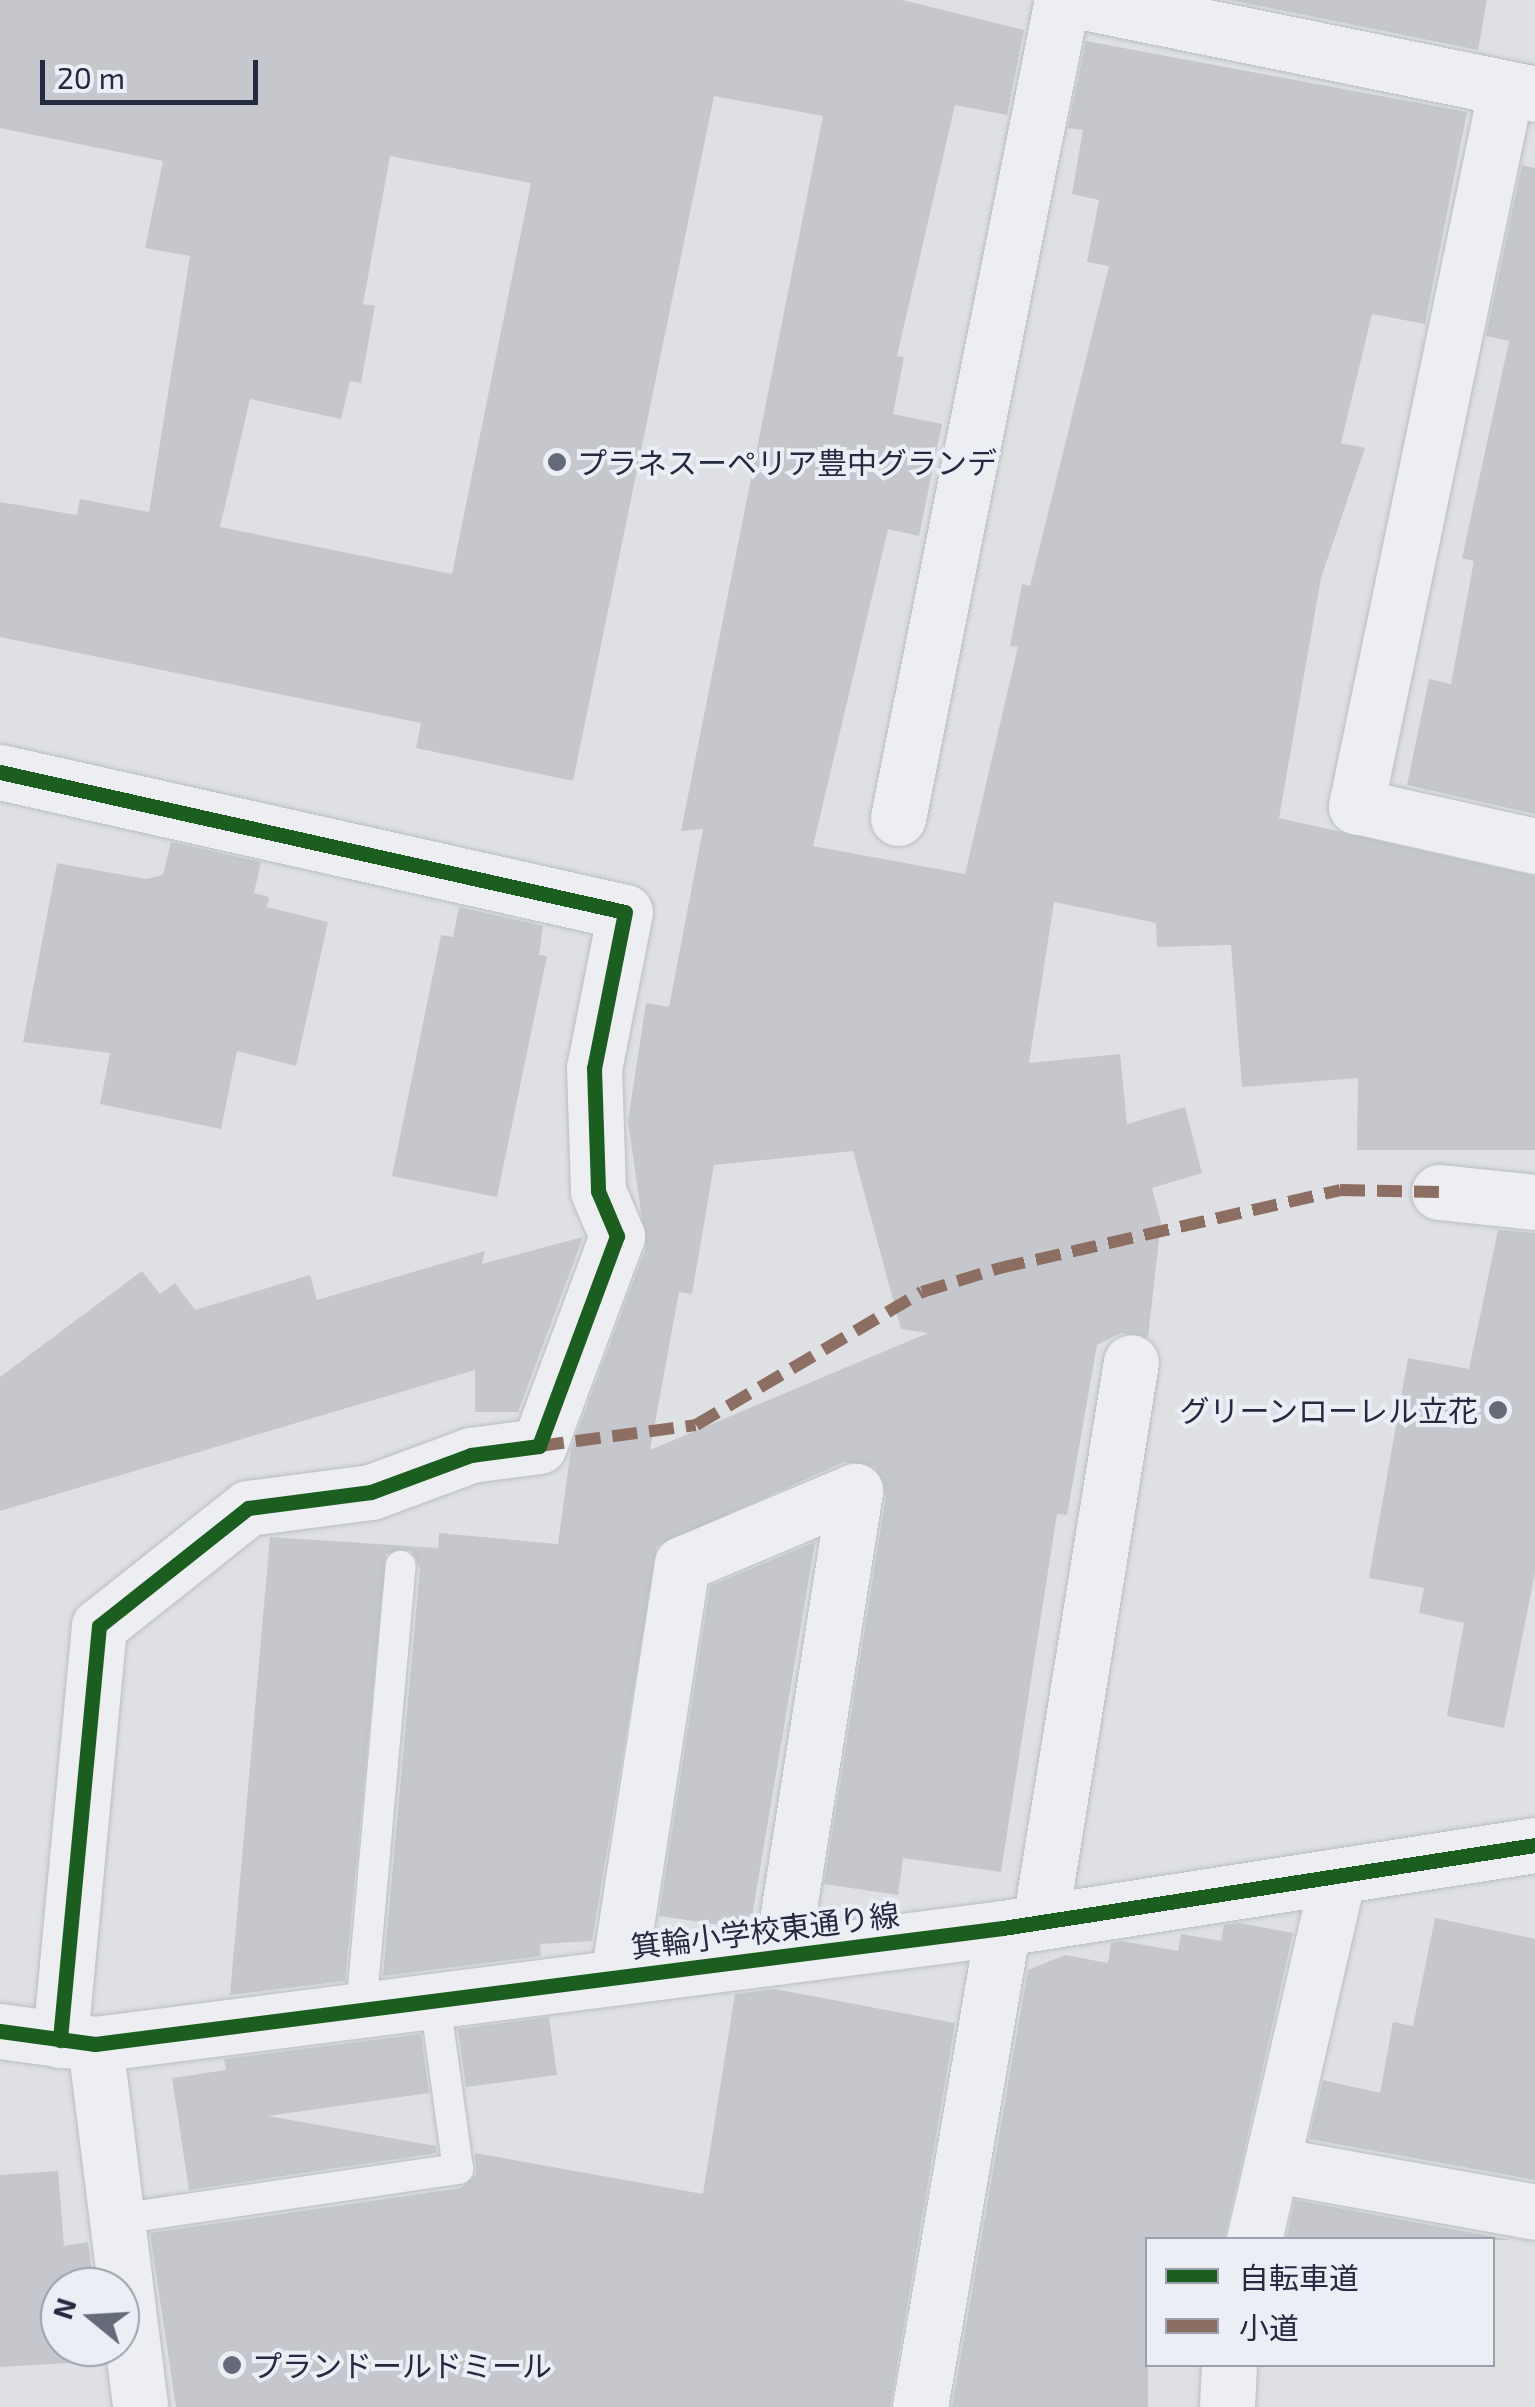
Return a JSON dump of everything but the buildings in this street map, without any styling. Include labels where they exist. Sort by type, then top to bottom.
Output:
[{"type":"street","points":[[898,818],[1062,0]]},
{"type":"street","points":[[1074,0],[1148,7],[1521,91],[1356,806],[1535,846]]},
{"type":"street","points":[[0,772],[625,912],[594,1068],[598,1191],[617,1236],[539,1446],[471,1455],[372,1492],[248,1508],[99,1626],[78,2042],[118,2219],[140,2407]]},
{"type":"street","points":[[1439,1192],[1535,1202]]},
{"type":"street","points":[[920,2407],[1021,1925],[1130,1362]]},
{"type":"street","points":[[618,1977],[682,1564],[855,1491],[781,1956]]},
{"type":"street","name":"箕輪小学校東通り線","points":[[0,2031],[78,2042],[361,2010],[1021,1925],[1535,1845]]},
{"type":"street","points":[[1255,2237],[1275,2165],[1338,1876]]},
{"type":"street","points":[[1275,2165],[1535,2212]]},
{"type":"street","points":[[1228,2407],[1229,2367]]},
{"type":"lane","points":[[361,2010],[401,1566]]},
{"type":"lane","points":[[118,2219],[458,2169],[435,2000]]},
{"type":"marked path","points":[[539,1446],[696,1425],[922,1292],[1000,1268],[1340,1190],[1439,1192]]},
{"type":"cycle path","points":[[0,772],[625,912],[594,1068],[598,1191],[617,1236],[539,1446],[471,1455],[371,1492],[248,1508],[99,1626],[60,2040]]},
{"type":"cycle path","points":[[0,2031],[95,2044],[1003,1928],[1535,1845]]},
{"type":"place","name":"プラネスーペリア豊中グランデ","points":[[557,462]]},
{"type":"place","name":"グリーンローレル立花","points":[[1498,1410]]},
{"type":"place","name":"プランドールドミール","points":[[232,2365]]}]
